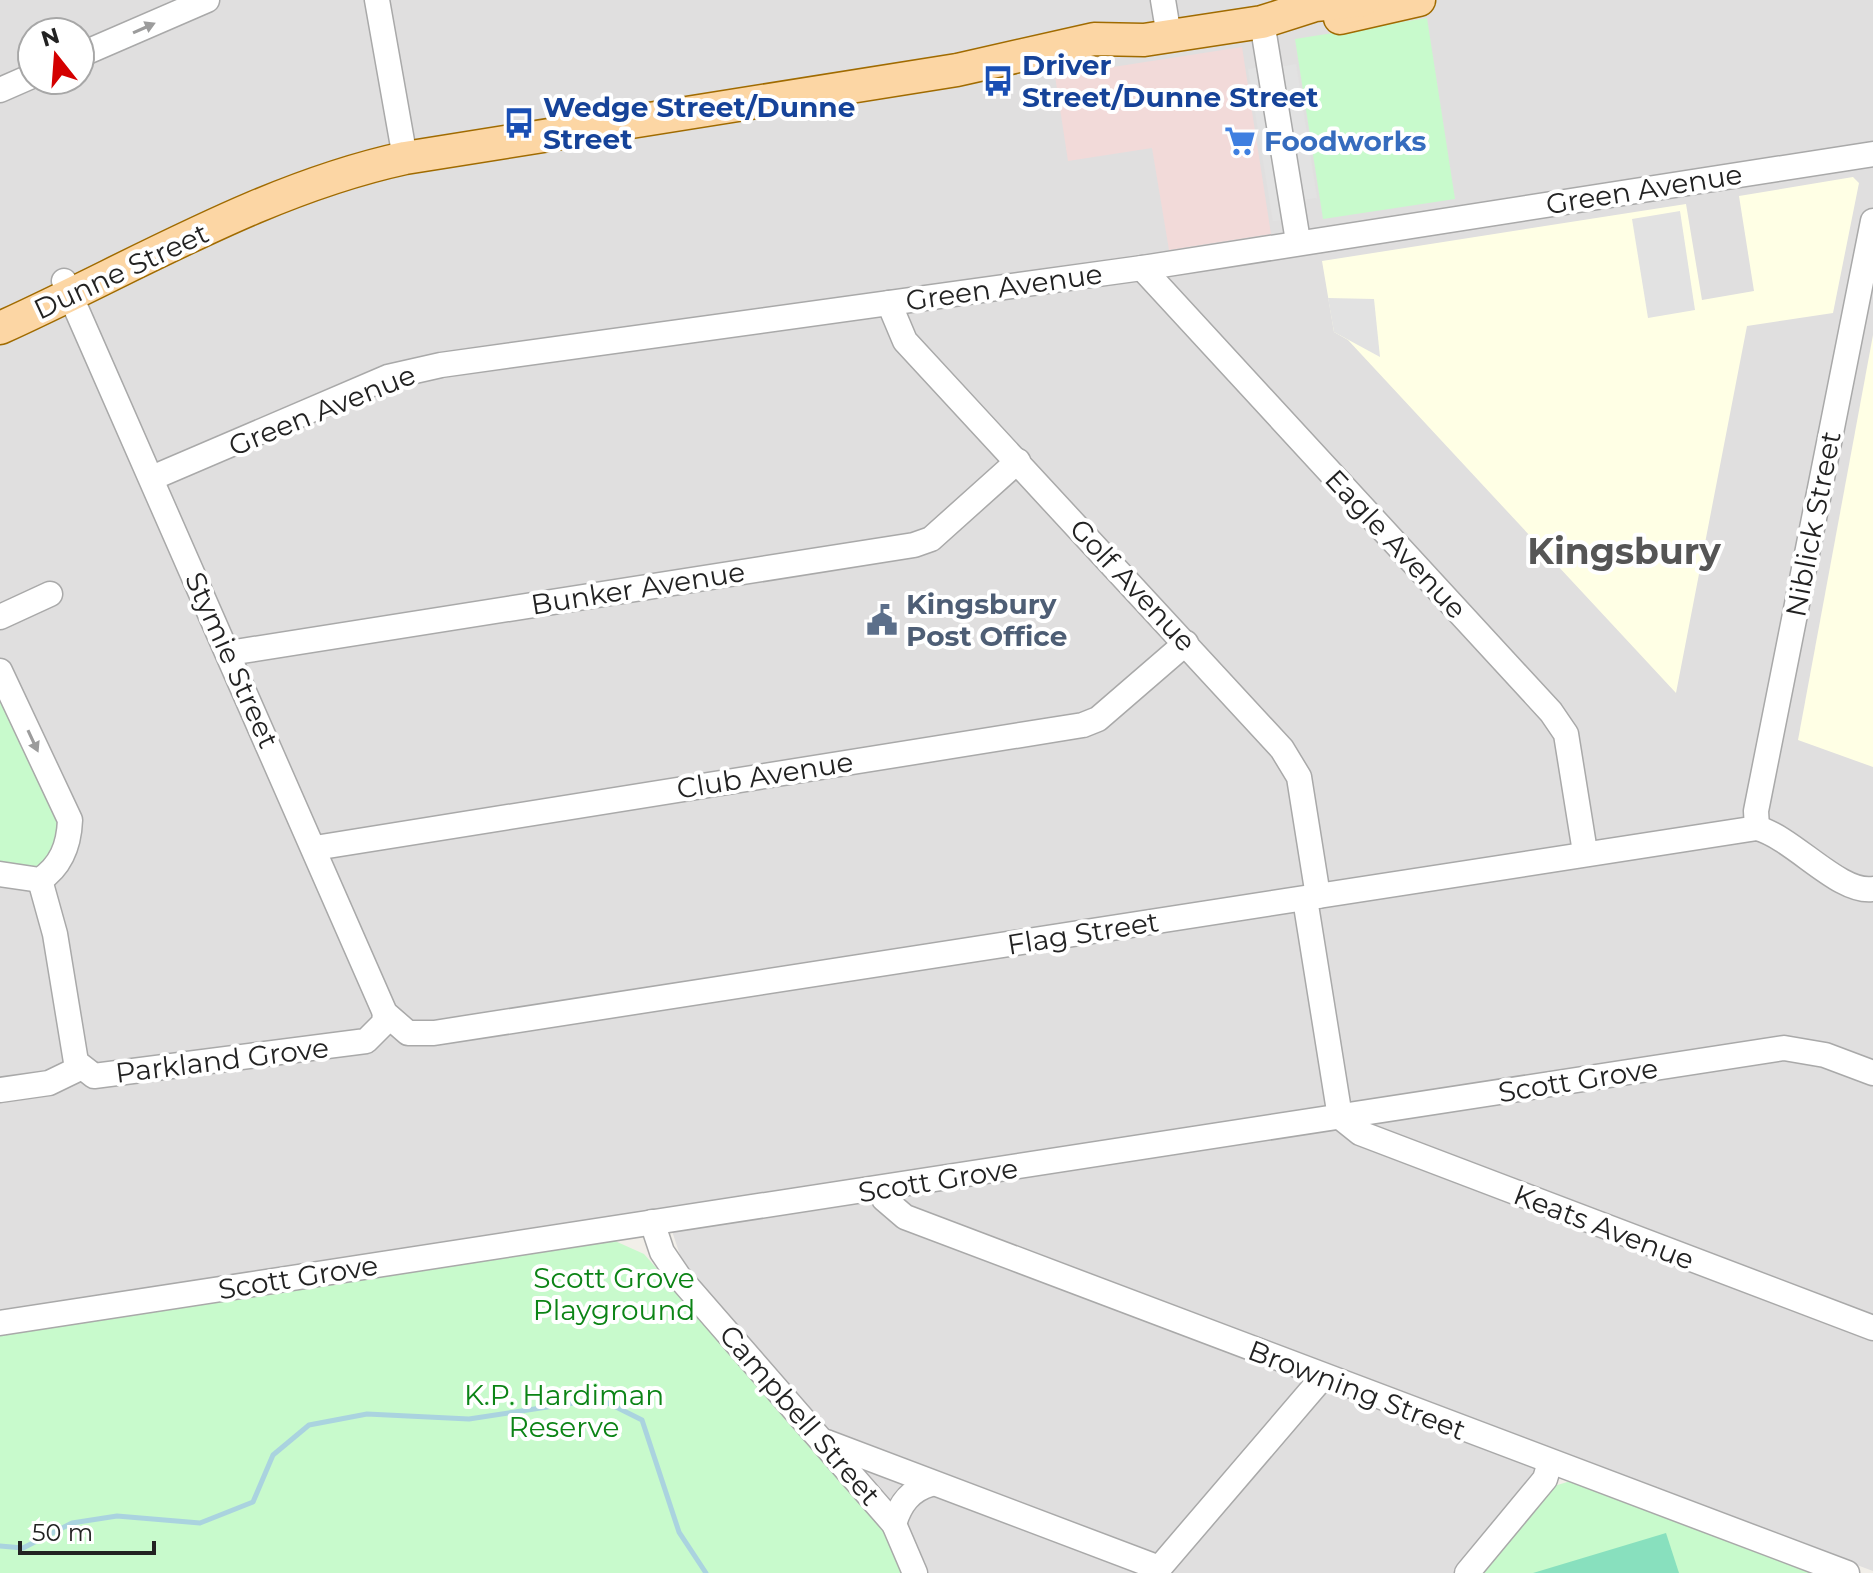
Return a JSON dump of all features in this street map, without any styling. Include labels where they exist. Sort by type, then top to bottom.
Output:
[{"type":"main road","name":"Dunne Street","points":[[0,309],[67,288],[345,171],[405,158],[957,70],[1094,39],[1157,38],[1262,22],[1315,5],[1363,0]]},
{"type":"main road","name":"Dunne Street","points":[[1262,22],[1318,23],[1419,0]]},
{"type":"main road","name":"Dunne Street","points":[[0,328],[67,288]]},
{"type":"street","points":[[96,48],[207,0]]},
{"type":"street","points":[[377,0],[405,158]]},
{"type":"street","points":[[1157,38],[1163,0]]},
{"type":"street","points":[[1262,22],[1298,241]]},
{"type":"street","name":"Green Avenue","points":[[152,478],[388,377],[441,365],[1142,268],[1298,241],[1873,154]]},
{"type":"street","name":"Niblick Street","points":[[1757,828],[1756,811],[1873,221]]},
{"type":"street","name":"Eagle Avenue","points":[[1142,268],[1551,712],[1566,734],[1585,852]]},
{"type":"street","name":"Stymie Street","points":[[67,288],[385,1013],[408,1033]]},
{"type":"street","name":"Golf Avenue","points":[[889,303],[905,341],[1282,749],[1299,777],[1340,1117]]},
{"type":"street","name":"Bunker Avenue","points":[[229,653],[914,545],[931,539],[1018,461]]},
{"type":"street","points":[[0,617],[50,594]]},
{"type":"street","name":"Club Avenue","points":[[315,848],[1083,725],[1098,719],[1186,643]]},
{"type":"street","points":[[0,671],[70,820],[69,838],[53,871],[40,880],[0,874]]},
{"type":"street","points":[[1757,828],[1776,833],[1850,886],[1873,889]]},
{"type":"street","name":"Flag Street","points":[[408,1033],[434,1033],[1312,898],[1585,852],[1757,828]]},
{"type":"street","points":[[40,880],[55,934],[72,1047],[80,1068]]},
{"type":"street","name":"Parkland Grove","points":[[0,1090],[49,1083],[80,1068],[94,1076],[366,1041],[384,1023],[385,1013]]},
{"type":"street","name":"Scott Grove","points":[[0,1323],[1784,1048],[1825,1055],[1873,1073]]},
{"type":"street","name":"Keats Avenue","points":[[1340,1117],[1360,1133],[1416,1157],[1873,1328]]},
{"type":"street","name":"Browning Street","points":[[880,1189],[884,1199],[905,1217],[1322,1378],[1847,1573]]},
{"type":"street","name":"Campbell Street","points":[[652,1222],[662,1252],[679,1277],[894,1524],[915,1573]]},
{"type":"street","points":[[824,1441],[1157,1570],[1322,1378]]},
{"type":"street","points":[[1467,1573],[1545,1479],[1550,1462]]},
{"type":"street","points":[[894,1524],[916,1488],[931,1484]]},
{"type":"shaded area","points":[[0,0],[1873,0],[1873,1571],[1558,1453],[1456,1573],[926,1573],[685,1270],[672,1231],[0,1333]]},
{"type":"shaded area","points":[[1242,47],[1271,234],[1169,250],[1152,148],[1068,161],[1055,76]]},
{"type":"shaded area","points":[[1296,64],[1317,198],[1302,200],[1280,67]]},
{"type":"shaded area","points":[[1262,67],[1287,220],[1273,221],[1248,69]]},
{"type":"shaded area","points":[[1853,177],[1859,183],[1833,313],[1747,326],[1676,693],[1348,340],[1334,332],[1322,261],[1686,204],[1702,300],[1754,291],[1739,196]]},
{"type":"shaded area","points":[[1680,211],[1695,310],[1648,318],[1632,219]]},
{"type":"shaded area","points":[[1328,298],[1374,299],[1380,357],[1334,332]]},
{"type":"shaded area","points":[[1873,335],[1873,767],[1798,740]]},
{"type":"green space","points":[[1427,18],[1455,199],[1323,219],[1295,39]]},
{"type":"green space","points":[[0,685],[61,821],[59,852],[40,874],[0,866]]},
{"type":"green space","name":"K.P. Hardiman Reserve","points":[[615,1241],[644,1254],[884,1528],[906,1573],[0,1573],[0,1333]]},
{"type":"green space","points":[[1574,1480],[1823,1573],[1479,1573],[1554,1486]]},
{"type":"green space","points":[[1666,1533],[1679,1573],[1533,1573]]},
{"type":"waterway","points":[[0,1546],[23,1548],[72,1523],[117,1516],[200,1523],[253,1502],[273,1455],[309,1425],[367,1414],[469,1419],[600,1399],[642,1420],[679,1532],[706,1573]]},
{"type":"place","name":"Driver Street/Dunne Street","points":[[998,81]]},
{"type":"place","name":"Wedge Street/Dunne Street","points":[[519,123]]},
{"type":"place","name":"Foodworks","points":[[1240,141]]},
{"type":"place","name":"Kingsbury Post Office","points":[[882,620]]},
{"type":"district","name":"Kingsbury","points":[[1624,551]]},
{"type":"park label","name":"Scott Grove Playground","points":[[614,1294]]}]
